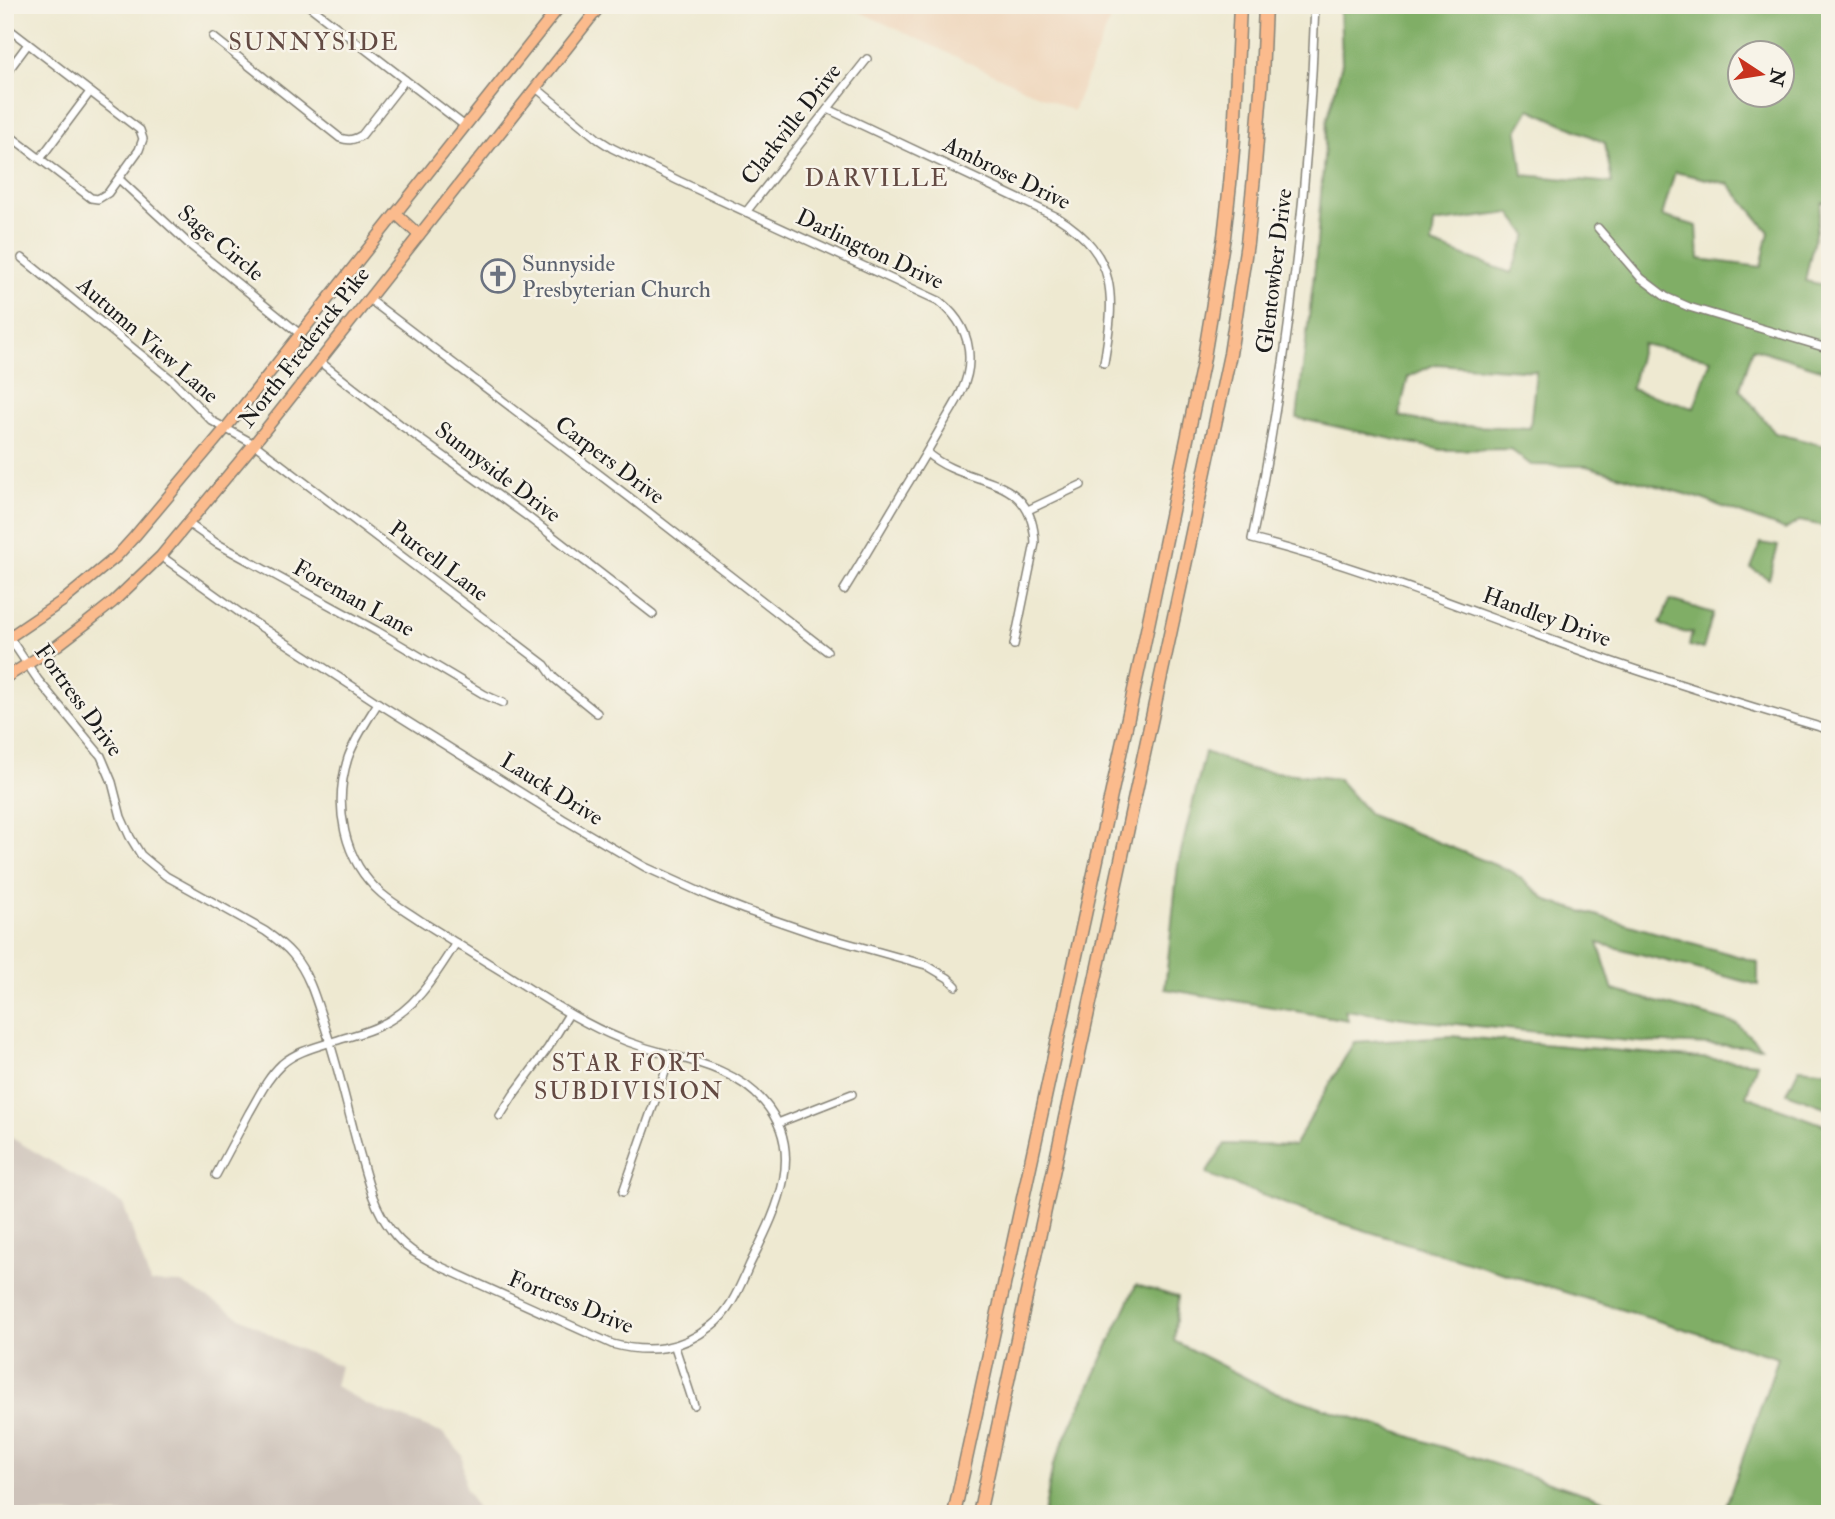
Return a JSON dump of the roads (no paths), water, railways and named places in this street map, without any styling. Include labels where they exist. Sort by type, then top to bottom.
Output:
[{"type":"highway","points":[[954,1514],[1203,363],[1230,184],[1240,5]]},
{"type":"highway","points":[[979,1514],[1230,354],[1254,177],[1265,5]]},
{"type":"main road","name":"North Frederick Pike","points":[[7,637],[64,600],[116,556],[171,494],[561,5]]},
{"type":"main road","name":"North Frederick Pike","points":[[5,678],[58,645],[113,602],[189,524],[601,5]]},
{"type":"main road","points":[[396,214],[419,235]]},
{"type":"street","points":[[308,5],[465,126]]},
{"type":"street","name":"Glentowber Drive","points":[[1252,539],[1271,437],[1295,267],[1310,120],[1315,5]]},
{"type":"street","points":[[5,26],[140,130],[143,139],[139,150],[108,194],[98,199],[91,198],[5,132]]},
{"type":"street","points":[[214,37],[340,138],[346,140],[362,135],[405,80]]},
{"type":"street","points":[[5,75],[29,44]]},
{"type":"street","name":"Clarkville Drive","points":[[746,212],[867,59]]},
{"type":"street","name":"Darlington Drive","points":[[535,88],[597,139],[612,148],[939,301],[958,318],[969,348],[968,372],[961,393],[844,590]]},
{"type":"street","points":[[40,159],[90,92]]},
{"type":"street","name":"Ambrose Drive","points":[[828,108],[1057,217],[1079,233],[1102,261],[1110,285],[1111,312],[1104,363]]},
{"type":"street","name":"Sage Circle","points":[[119,179],[189,244],[300,334]]},
{"type":"street","points":[[1598,228],[1641,278],[1666,297],[1689,307],[1830,349]]},
{"type":"street","name":"Autumn View Lane","points":[[22,258],[172,380],[204,414],[254,444]]},
{"type":"street","name":"Carpers Drive","points":[[369,299],[827,651]]},
{"type":"street","name":"Sunnyside Drive","points":[[319,361],[653,614]]},
{"type":"street","name":"Purcell Lane","points":[[254,444],[545,665],[554,678],[597,713]]},
{"type":"street","points":[[927,453],[943,465],[1009,490],[1028,510],[1035,542],[1014,645]]},
{"type":"street","points":[[1028,510],[1081,485]]},
{"type":"street","name":"Foreman Lane","points":[[189,524],[216,543],[503,703]]},
{"type":"street","name":"Handley Drive","points":[[1252,539],[1353,569],[1719,697],[1830,730]]},
{"type":"street","name":"Lauck Drive","points":[[160,556],[243,615],[378,703],[563,819],[657,874],[745,910],[926,965],[956,986]]},
{"type":"street","name":"Fortress Drive","points":[[7,637],[38,680],[101,756],[112,782],[121,817],[141,855],[166,876],[265,931],[294,956],[312,988],[369,1186],[380,1214],[391,1231],[418,1256],[612,1344],[648,1350],[674,1347],[698,1336],[724,1313],[735,1297],[775,1212],[785,1177],[783,1141],[778,1123],[764,1102],[745,1084],[716,1069],[621,1039],[569,1014],[381,893],[360,869],[343,829],[341,811],[344,774],[356,739],[378,703]]},
{"type":"street","points":[[216,1175],[267,1082],[282,1065],[293,1056],[380,1026],[407,1009],[436,974],[456,943]]},
{"type":"street","points":[[500,1116],[531,1074],[569,1014]]},
{"type":"street","points":[[623,1192],[671,1055]]},
{"type":"street","points":[[778,1123],[852,1094]]},
{"type":"street","points":[[674,1347],[694,1405]]},
{"type":"place","name":"Sunnyside Presbyterian Church","points":[[498,276]]},
{"type":"district","name":"SUNNYSIDE","points":[[314,42]]},
{"type":"district","name":"DARVILLE","points":[[877,178]]},
{"type":"district","name":"STAR FORT SUBDIVISION","points":[[629,1077]]}]
